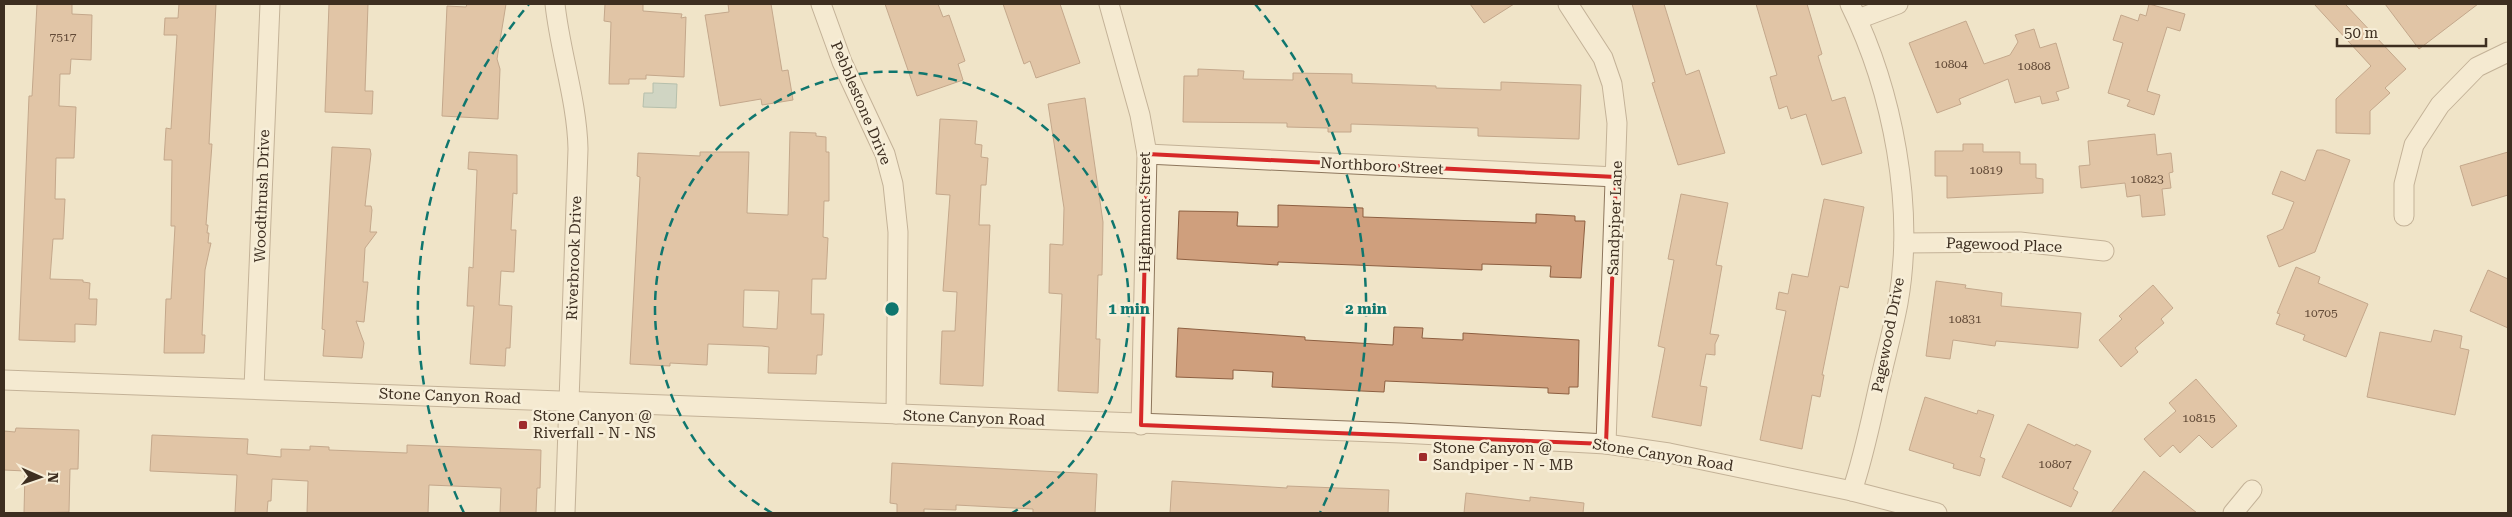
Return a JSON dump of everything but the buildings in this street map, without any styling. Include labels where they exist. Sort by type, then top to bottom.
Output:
[{"type":"street","name":"Woodthrush Drive","points":[[254,388],[270,4]]},
{"type":"street","name":"Riverbrook Drive","points":[[556,4],[559,39],[578,131],[565,513]]},
{"type":"street","name":"Pebblestone Drive","points":[[821,4],[842,62],[885,154],[893,184],[898,232],[896,414]]},
{"type":"street","name":"Highmont Street","points":[[1110,4],[1140,115],[1147,154],[1142,425]]},
{"type":"street","name":"Sandpiper Lane","points":[[1568,4],[1603,58],[1612,84],[1617,123],[1606,444]]},
{"type":"street","points":[[1854,12],[1898,4]]},
{"type":"street","name":"Pagewood Drive","points":[[1852,491],[1861,464],[1898,302],[1904,243],[1902,193],[1896,148],[1878,75],[1854,12]]},
{"type":"street","points":[[2404,216],[2404,184],[2414,145],[2440,105],[2477,67],[2508,52]]},
{"type":"street","name":"Northboro Street","points":[[1147,154],[1616,177]]},
{"type":"street","name":"Pagewood Place","points":[[1904,243],[2020,242],[2104,251]]},
{"type":"street","name":"Stone Canyon Road","points":[[4,380],[568,400],[1142,425],[1401,433],[1606,444],[1669,453],[1852,491],[1937,513]]},
{"type":"street","points":[[2233,513],[2252,490]]},
{"type":"highlighted area","points":[[1147,154],[1616,177],[1606,444],[1141,425]]},
{"type":"water","points":[[653,83],[677,84],[676,108],[643,107],[644,93],[653,93]]},
{"type":"place","name":"Stone Canyon @ Riverfall - N - NS","points":[[523,425]]},
{"type":"place","name":"Stone Canyon @ Sandpiper - N - MB","points":[[1423,457]]}]
